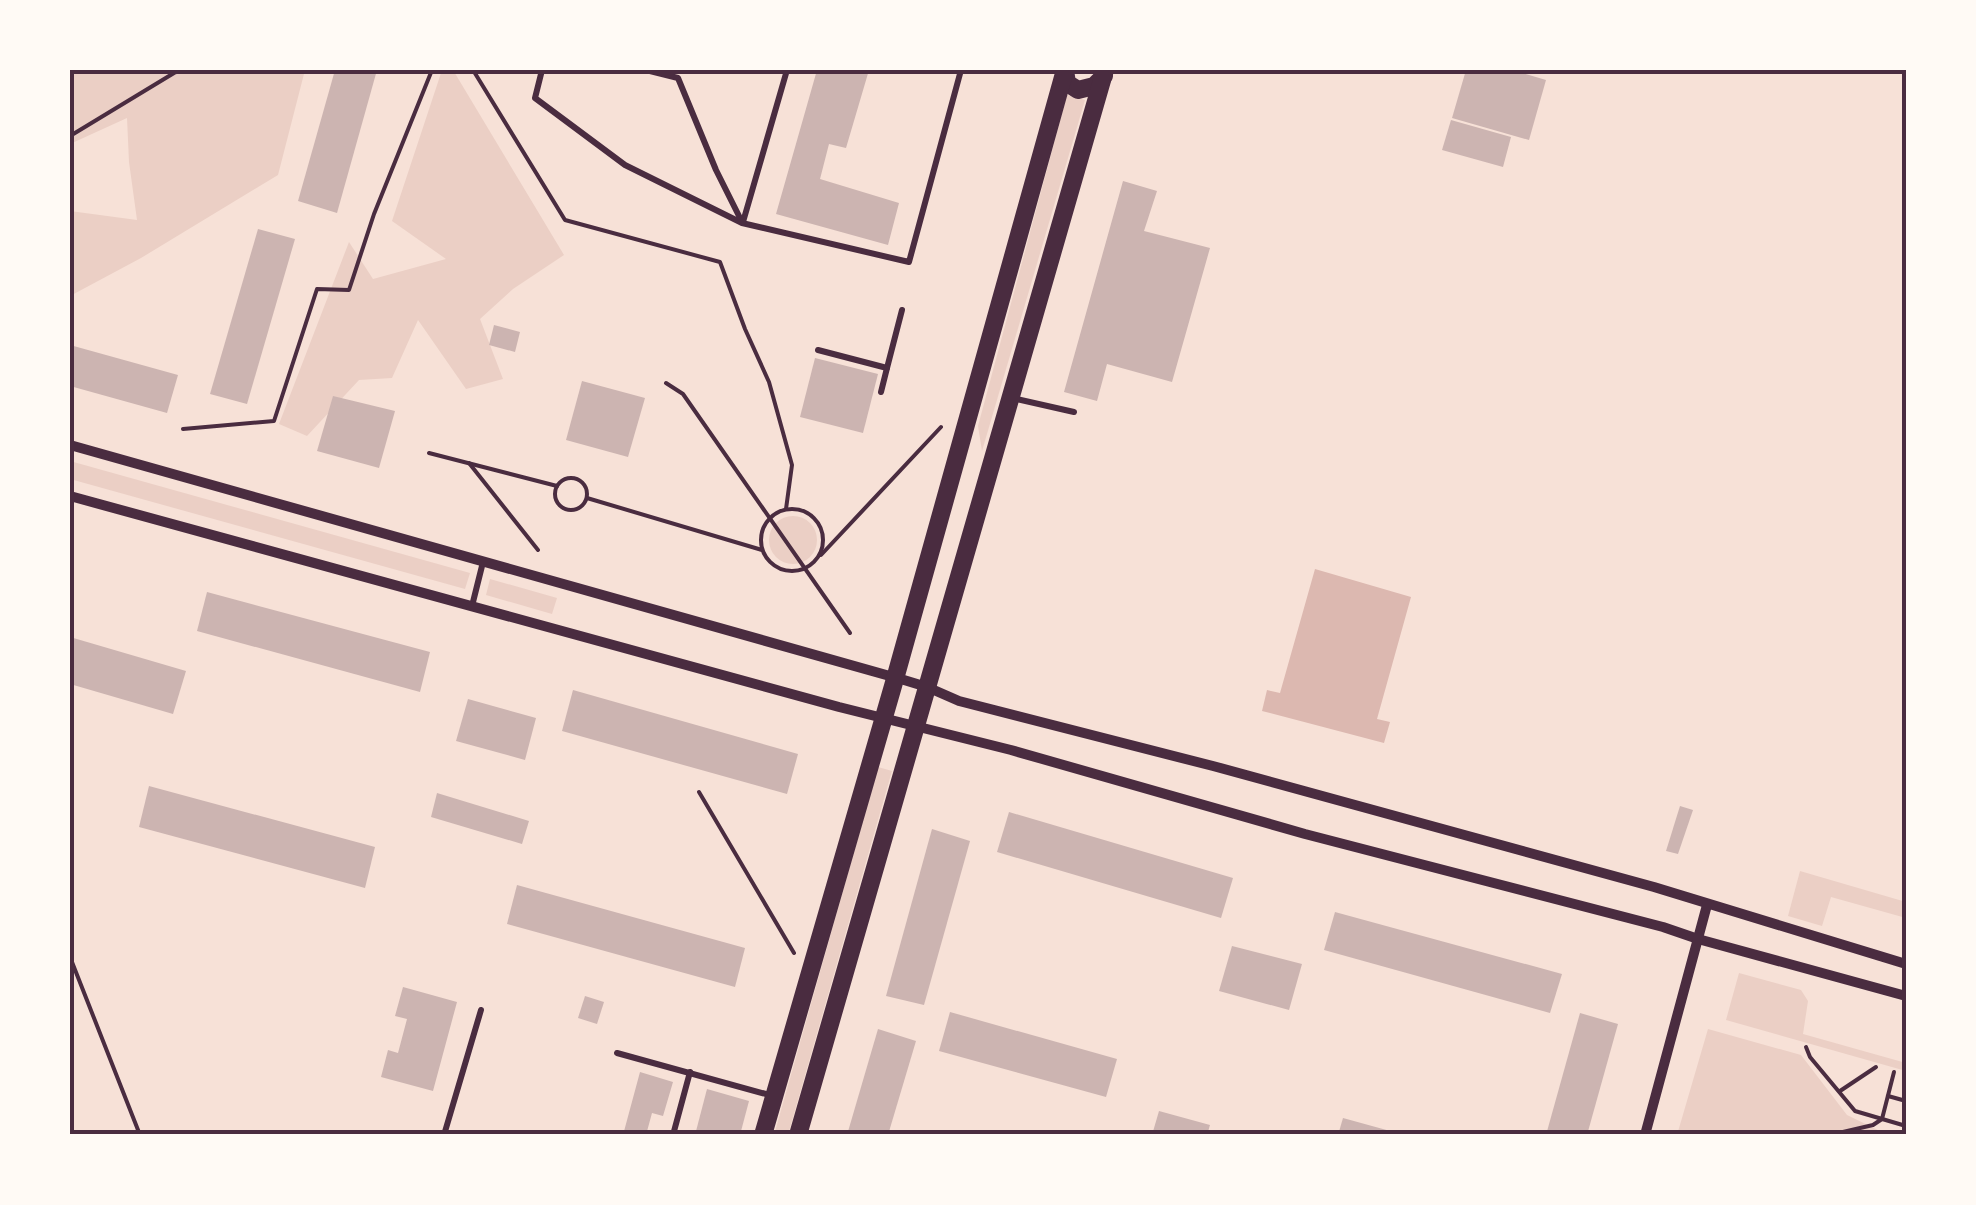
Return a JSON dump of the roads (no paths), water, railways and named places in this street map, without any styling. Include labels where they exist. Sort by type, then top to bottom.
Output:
[{"type":"main road","points":[[1065,70],[1067,83],[1078,90],[1094,86],[1104,73]]},
{"type":"main road","points":[[763,1135],[896,678],[1065,70]]},
{"type":"main road","points":[[798,1135],[1104,73]]},
{"type":"street","points":[[70,446],[927,686],[959,701],[1213,766],[1654,888],[1906,964]]},
{"type":"street","points":[[70,496],[1906,996]]},
{"type":"street","points":[[1645,1135],[1707,905]]},
{"type":"lane","points":[[542,70],[534,98],[625,165],[742,224],[909,262],[961,70]]},
{"type":"lane","points":[[646,70],[678,78],[742,224]]},
{"type":"lane","points":[[742,224],[787,70]]},
{"type":"lane","points":[[882,392],[902,310]]},
{"type":"lane","points":[[818,350],[887,368]]},
{"type":"lane","points":[[1012,398],[1074,412]]},
{"type":"lane","points":[[472,606],[483,561]]},
{"type":"lane","points":[[444,1135],[480,1010]]},
{"type":"lane","points":[[618,1053],[775,1096]]},
{"type":"lane","points":[[672,1135],[690,1072]]}]
